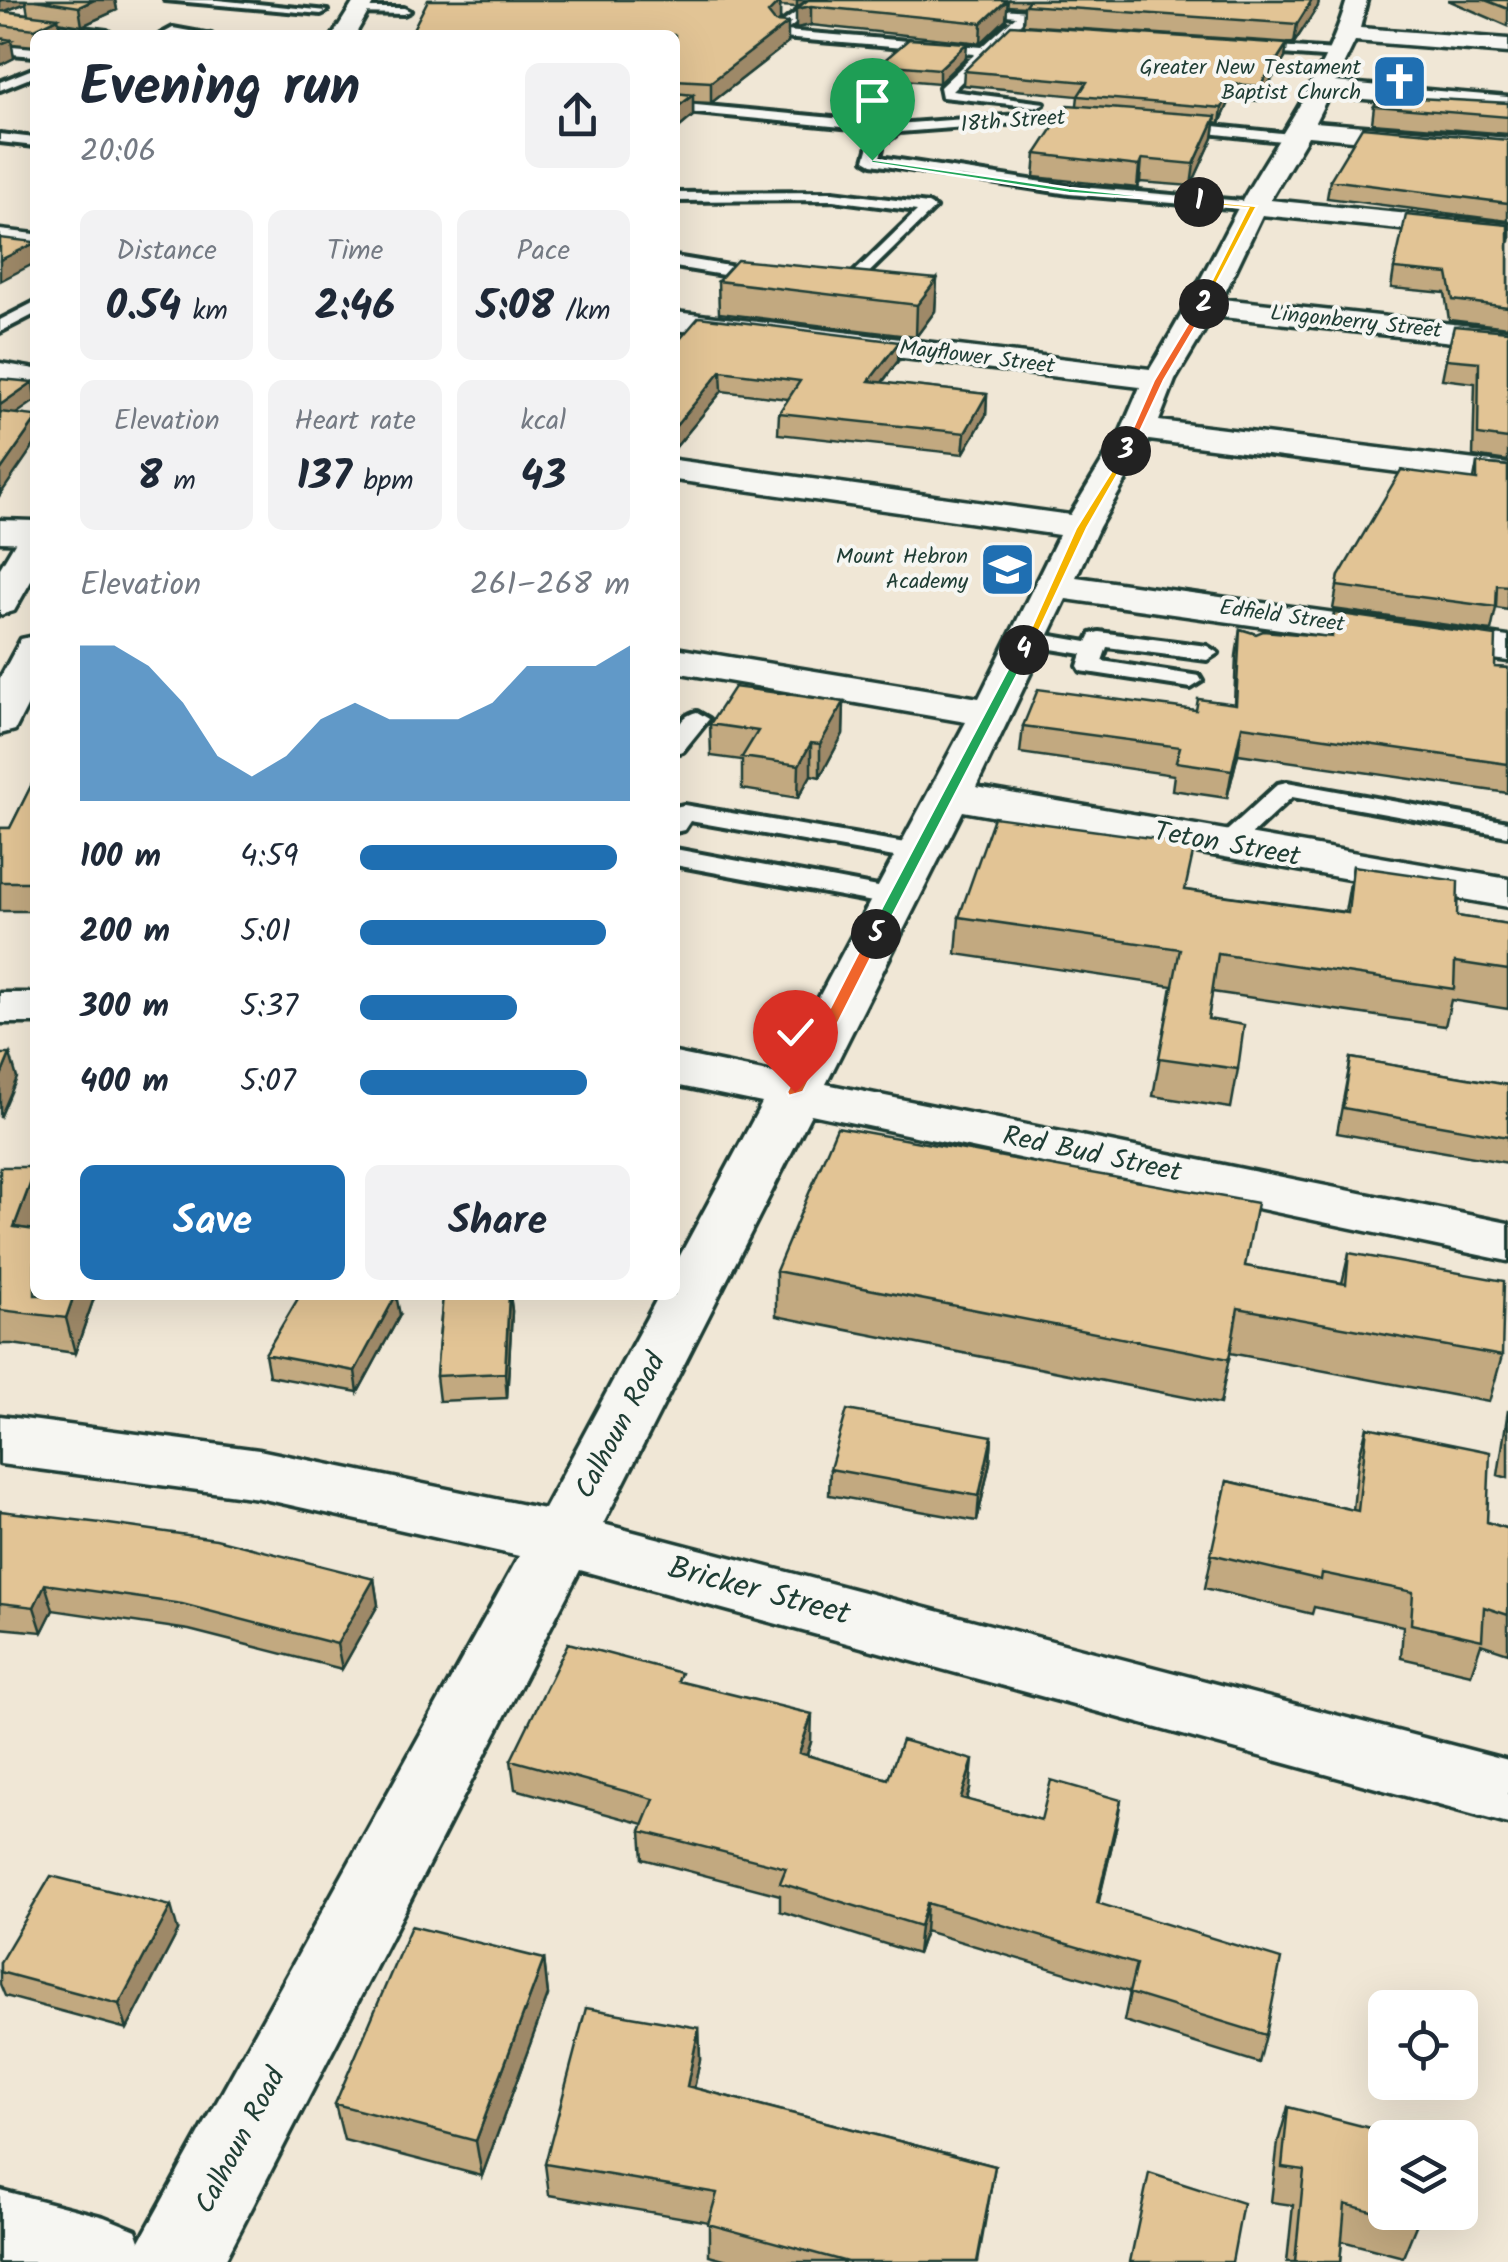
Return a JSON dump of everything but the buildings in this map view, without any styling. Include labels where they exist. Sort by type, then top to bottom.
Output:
[{"type":"street","points":[[311,30],[324,5],[361,6],[347,30]]},
{"type":"street","points":[[1326,70],[1508,46]]},
{"type":"street","points":[[1326,70],[1508,104]]},
{"type":"street","points":[[1326,70],[1508,146]]},
{"type":"street","name":"Calhoun Road","points":[[176,2262],[562,1539],[1030,639],[1082,528],[1204,306],[1326,70]]},
{"type":"street","points":[[1253,206],[1508,232]]},
{"type":"street","points":[[0,238],[30,241]]},
{"type":"street","name":"Lingonberry Street","points":[[1204,306],[1508,339]]},
{"type":"street","name":"Mayflower Street","points":[[680,322],[1149,404],[1508,475]]},
{"type":"street","points":[[0,373],[30,377]]},
{"type":"street","points":[[680,471],[1082,528]]},
{"type":"street","points":[[0,531],[30,535]]},
{"type":"street","points":[[13,598],[30,550]]},
{"type":"street","name":"Edfield Street","points":[[1055,586],[1262,624],[1508,648]]},
{"type":"street","points":[[0,721],[30,658]]},
{"type":"street","points":[[680,661],[990,712]]},
{"type":"street","name":"Teton Street","points":[[947,795],[1508,893]]},
{"type":"street","points":[[0,1008],[30,1008]]},
{"type":"street","name":"Red Bud Street","points":[[680,1070],[1508,1242]]},
{"type":"street","name":"Bricker Street","points":[[0,1440],[259,1474],[562,1539],[1508,1792]]},
{"type":"street","points":[[0,2234],[104,2262]]},
{"type":"lane","points":[[171,0],[324,5]]},
{"type":"lane","points":[[820,0],[775,34],[985,51],[1039,0]]},
{"type":"lane","points":[[361,6],[404,11]]},
{"type":"lane","points":[[0,21],[36,7]]},
{"type":"lane","points":[[950,7],[1025,13]]},
{"type":"lane","points":[[781,13],[800,15]]},
{"type":"lane","points":[[0,21],[69,30]]},
{"type":"lane","points":[[1006,32],[1024,33]]},
{"type":"lane","points":[[0,49],[30,52]]},
{"type":"lane","points":[[1233,50],[1326,70]]},
{"type":"lane","name":"18th Street","points":[[680,107],[896,128],[1114,114],[947,94],[945,90],[985,51]]},
{"type":"lane","points":[[1169,120],[1326,70]]},
{"type":"lane","points":[[0,86],[30,74]]},
{"type":"lane","points":[[896,128],[877,142],[872,160],[1069,190],[1253,206]]},
{"type":"lane","points":[[0,138],[30,141]]},
{"type":"lane","points":[[680,197],[833,196],[928,208],[845,291],[807,284]]},
{"type":"lane","points":[[680,263],[788,281]]},
{"type":"lane","points":[[0,327],[30,310]]},
{"type":"lane","points":[[1030,639],[1094,650]]},
{"type":"lane","points":[[1191,681],[1089,666],[1099,639],[1207,653]]},
{"type":"lane","points":[[1226,845],[1287,790],[1508,829]]},
{"type":"lane","points":[[680,818],[684,812],[905,875]]},
{"type":"lane","points":[[680,857],[905,875]]},
{"type":"place","name":"Greater New Testament Baptist Church","points":[[1400,81]]},
{"type":"place","name":"Mount Hebron Academy","points":[[1007,570]]},
{"type":"route","points":[[795,1092],[1006,686],[1082,528],[1139,429],[1159,380],[1204,306],[1253,206],[1069,190],[872,160]]}]
